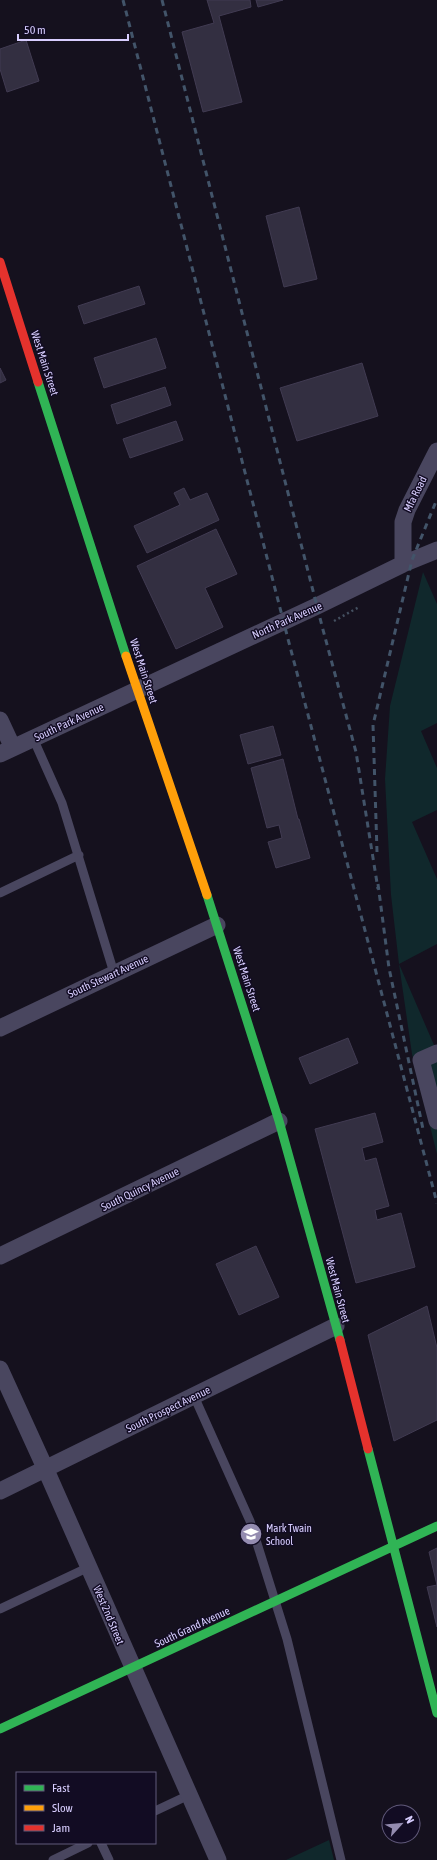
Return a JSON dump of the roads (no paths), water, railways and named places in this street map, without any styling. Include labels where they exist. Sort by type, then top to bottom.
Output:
[{"type":"main road","name":"West Main Street","points":[[0,262],[137,690],[217,925],[279,1121],[336,1326],[437,1713]]},
{"type":"main road","name":"South Grand Avenue","points":[[0,1729],[437,1526]]},
{"type":"street","name":"Mfa Road","points":[[403,564],[403,522],[407,510],[437,451]]},
{"type":"street","name":"North Park Avenue","points":[[137,690],[403,564],[437,550]]},
{"type":"street","name":"South Park Avenue","points":[[6,751],[137,690]]},
{"type":"street","points":[[0,720],[6,751]]},
{"type":"street","name":"South Stewart Avenue","points":[[0,1028],[217,925]]},
{"type":"street","points":[[437,1053],[422,1060],[437,1121]]},
{"type":"street","name":"South Quincy Avenue","points":[[0,1256],[279,1121]]},
{"type":"street","name":"South Prospect Avenue","points":[[0,1491],[46,1470],[336,1326]]},
{"type":"street","name":"West 2nd Street","points":[[1,1372],[46,1470],[218,1860]]},
{"type":"lane","points":[[33,738],[62,803],[114,973]]},
{"type":"lane","points":[[0,893],[79,855]]},
{"type":"lane","points":[[194,1396],[250,1522],[287,1639],[341,1860]]},
{"type":"lane","points":[[0,1609],[89,1567]]},
{"type":"lane","points":[[156,1811],[189,1795]]},
{"type":"lane","points":[[53,1860],[86,1844]]},
{"type":"lane","points":[[102,1844],[109,1860]]},
{"type":"railway","points":[[123,0],[288,639],[437,1203]]},
{"type":"railway","points":[[162,0],[322,626],[356,752],[378,889]]},
{"type":"railway","points":[[377,852],[373,725],[412,560],[437,499]]},
{"type":"railway","points":[[378,884],[389,968],[423,1129]]},
{"type":"place","name":"Mark Twain School","points":[[251,1534]]}]
